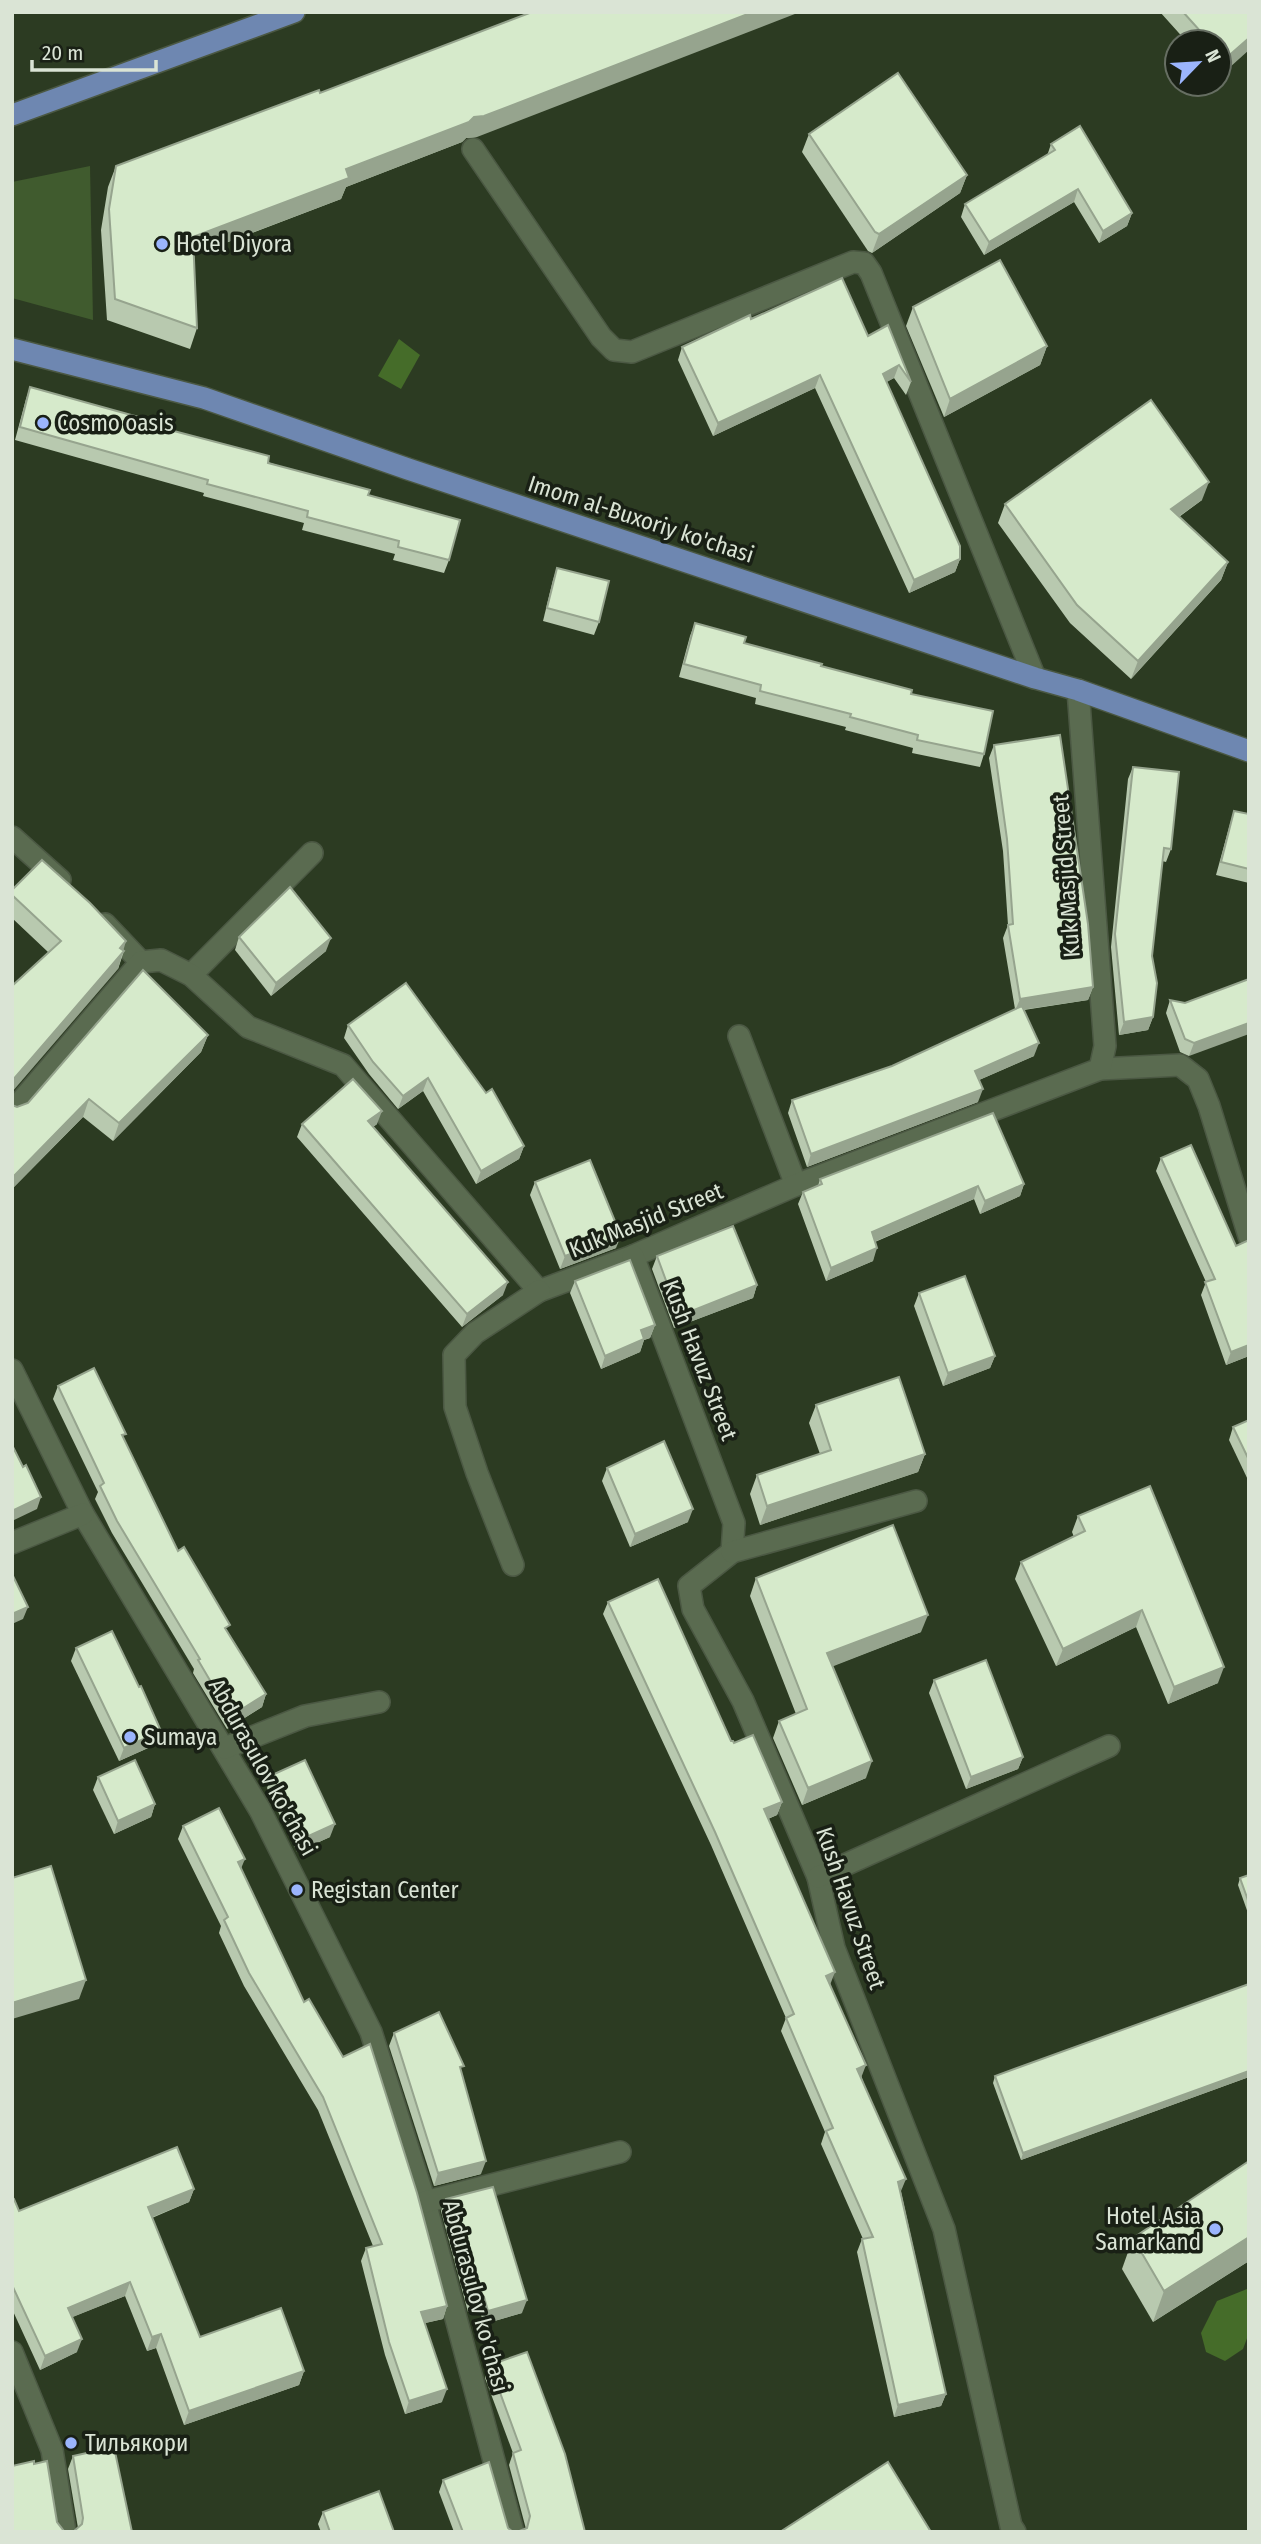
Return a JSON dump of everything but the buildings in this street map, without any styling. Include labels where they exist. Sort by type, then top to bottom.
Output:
[{"type":"main road","points":[[12,115],[294,12]]},
{"type":"main road","name":"Imom al-Buxoriy ko'chasi","points":[[12,349],[204,398],[408,469],[1078,690],[1249,751]]},
{"type":"lane","points":[[473,149],[601,337],[614,350],[632,352],[853,262],[864,263],[876,286],[1035,678]]},
{"type":"lane","name":"Kuk Masjid Street","points":[[513,1565],[455,1408],[454,1355],[475,1333],[539,1291],[633,1256],[796,1185],[1100,1069],[1105,1046],[1078,690]]},
{"type":"lane","points":[[12,836],[70,890]]},
{"type":"lane","points":[[191,975],[312,853]]},
{"type":"lane","points":[[89,907],[141,961]]},
{"type":"lane","points":[[12,1112],[141,961],[161,960],[191,975],[248,1027],[343,1065],[539,1291]]},
{"type":"lane","points":[[738,1036],[796,1185]]},
{"type":"lane","points":[[1100,1069],[1180,1065],[1198,1079],[1209,1106],[1249,1236]]},
{"type":"lane","name":"Kush Havuz Street","points":[[633,1256],[734,1523],[733,1552],[689,1586],[693,1609],[743,1702],[818,1877],[834,1948],[944,2229],[1011,2526],[1015,2532]]},
{"type":"lane","name":"Abdurasulov ko'chasi","points":[[12,1370],[83,1514],[225,1748],[310,1908],[371,2032],[425,2202],[513,2532]]},
{"type":"lane","points":[[733,1552],[916,1500]]},
{"type":"lane","points":[[12,1543],[83,1514]]},
{"type":"lane","points":[[225,1748],[305,1716],[379,1702]]},
{"type":"lane","points":[[818,1877],[1109,1746]]},
{"type":"lane","points":[[425,2202],[620,2151]]},
{"type":"lane","points":[[12,2352],[52,2450],[65,2532]]},
{"type":"shaded area","points":[[90,166],[93,320],[12,298],[12,182]]},
{"type":"shaded area","points":[[399,339],[420,355],[401,389],[378,376]]},
{"type":"shaded area","points":[[1247,2289],[1249,2333],[1243,2349],[1225,2361],[1206,2352],[1201,2333],[1217,2301]]},
{"type":"place","name":"Hotel Diyora","points":[[162,244]]},
{"type":"place","name":"Cosmo oasis","points":[[43,423]]},
{"type":"place","name":"Sumaya","points":[[130,1737]]},
{"type":"place","name":"Registan Center","points":[[297,1890]]},
{"type":"place","name":"Hotel Asia Samarkand","points":[[1215,2229]]},
{"type":"place","name":"Тильякори","points":[[71,2443]]}]
